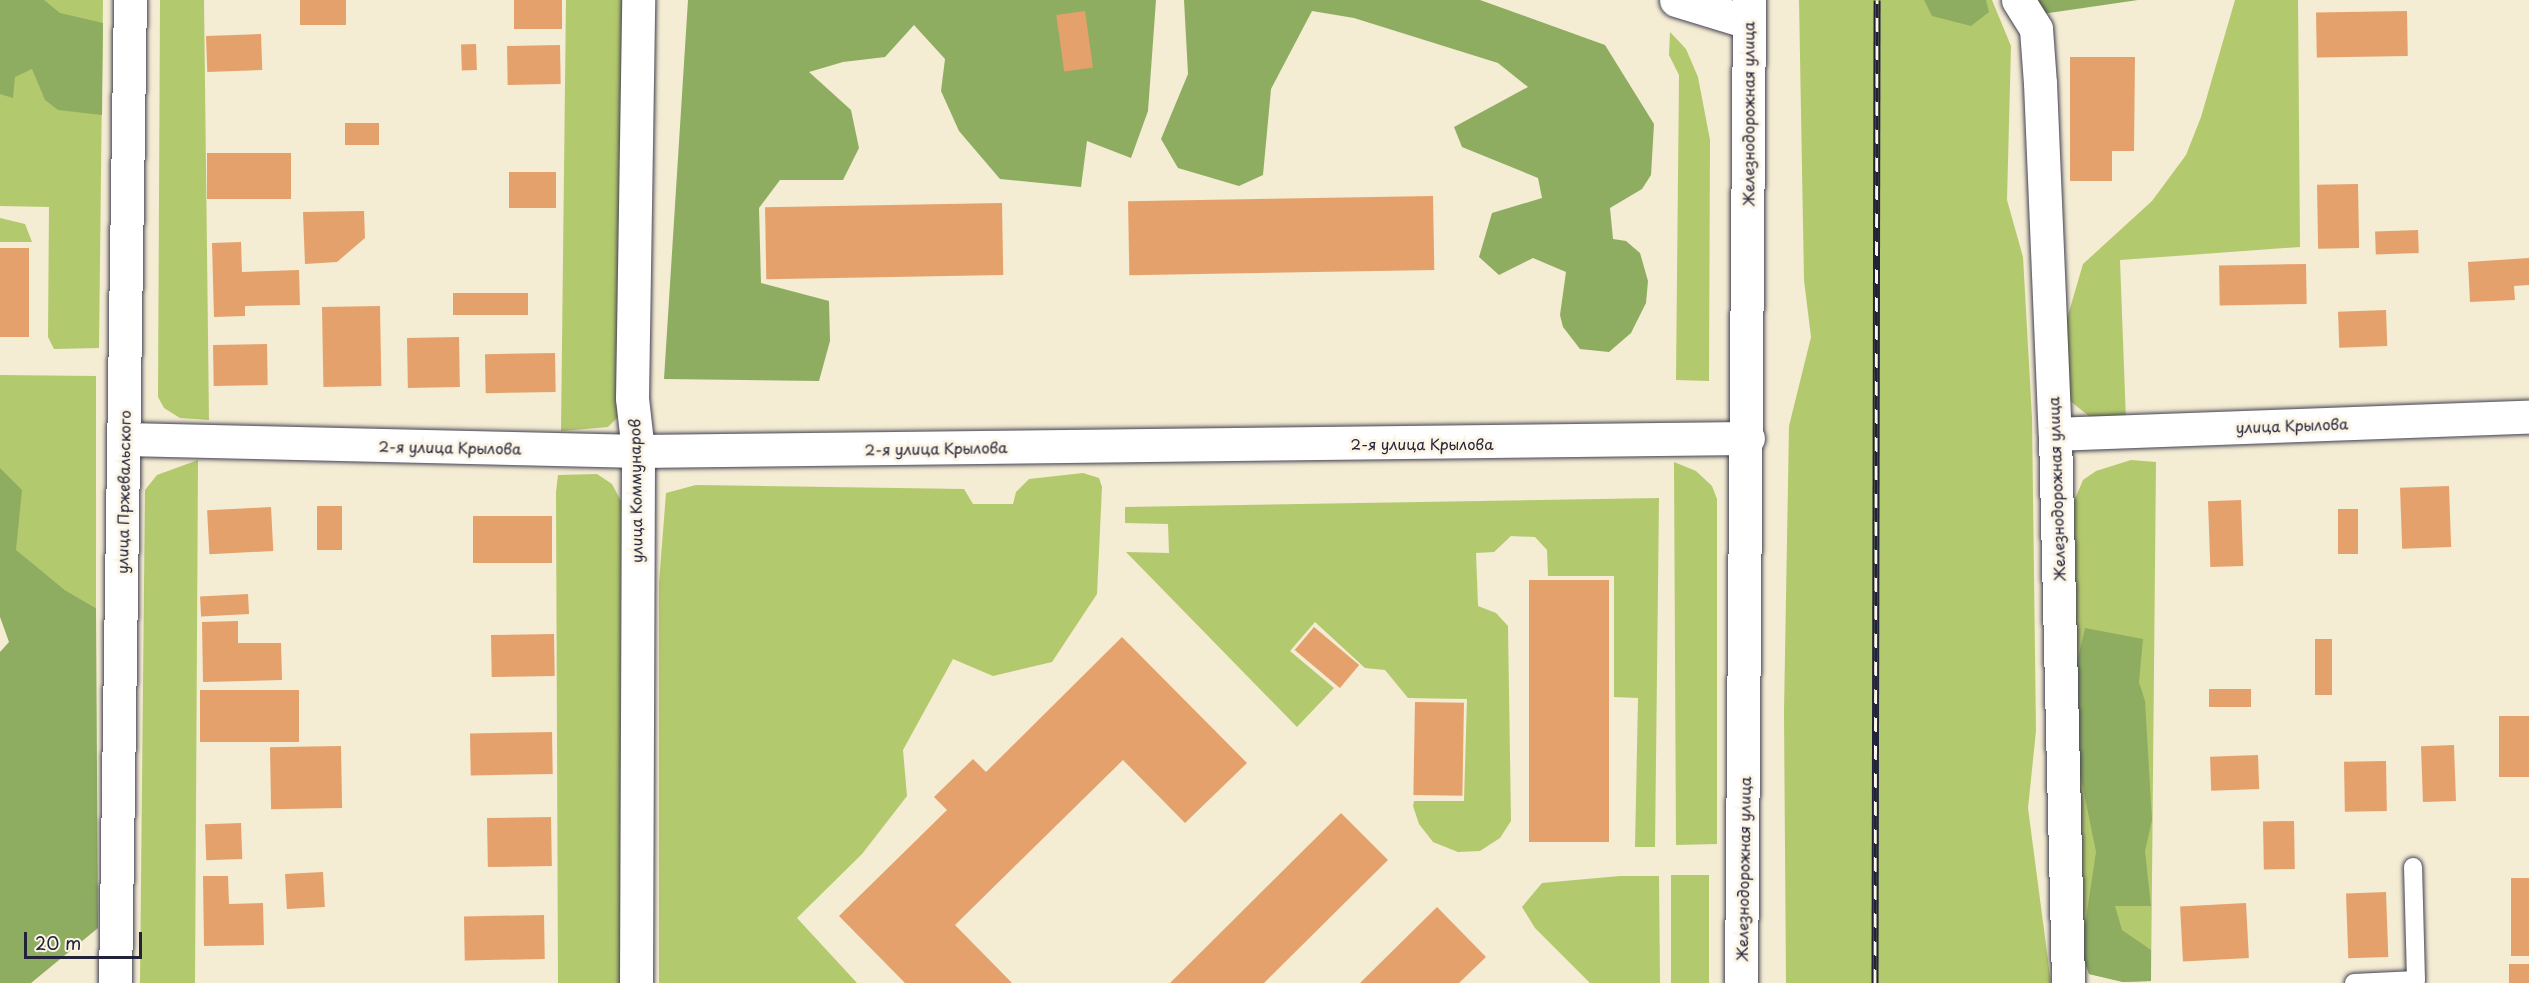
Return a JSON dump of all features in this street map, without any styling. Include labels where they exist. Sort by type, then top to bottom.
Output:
[{"type":"street","name":"улица Пржевальского","points":[[115,983],[130,0]]},
{"type":"street","name":"улица Коммунаров","points":[[636,983],[638,451],[632,398],[638,0]]},
{"type":"street","points":[[1676,0],[1748,11]]},
{"type":"street","name":"Железнодорожная улица","points":[[2018,0],[2036,28],[2055,434],[2068,983]]},
{"type":"street","name":"Железнодорожная улица","points":[[1742,983],[1748,438],[1748,11]]},
{"type":"street","name":"улица Крылова","points":[[2055,434],[2529,417]]},
{"type":"street","name":"2-я улица Крылова","points":[[125,440],[638,451],[1748,438]]},
{"type":"lane","points":[[2354,983],[2416,980],[2414,867]]},
{"type":"green space","points":[[0,0],[103,0],[99,348],[54,349],[48,337],[49,207],[0,206]]},
{"type":"green space","points":[[0,0],[44,0],[60,13],[103,23],[102,115],[58,110],[45,100],[32,69],[15,77],[13,98],[0,94]]},
{"type":"green space","points":[[160,0],[204,0],[209,420],[180,418],[164,408],[158,397]]},
{"type":"green space","points":[[566,0],[625,0],[618,417],[608,427],[561,431]]},
{"type":"green space","points":[[688,0],[1156,0],[1148,111],[1131,158],[1087,141],[1081,187],[1000,179],[959,131],[941,91],[945,59],[914,25],[885,57],[843,62],[809,72],[851,110],[859,148],[843,180],[780,180],[759,208],[761,283],[829,301],[830,341],[819,381],[664,379]]},
{"type":"green space","points":[[1184,0],[1480,0],[1605,45],[1654,124],[1651,175],[1642,189],[1610,208],[1613,239],[1626,241],[1640,253],[1648,281],[1646,303],[1631,333],[1609,352],[1580,349],[1563,327],[1560,315],[1566,272],[1533,258],[1499,275],[1479,257],[1492,213],[1542,198],[1538,178],[1462,147],[1454,127],[1528,87],[1498,63],[1354,18],[1312,11],[1271,89],[1263,175],[1239,186],[1178,168],[1161,139],[1188,74]]},
{"type":"green space","points":[[1799,0],[1992,0],[2011,46],[2007,200],[2023,257],[2032,418],[2036,731],[2028,808],[2051,983],[1786,983],[1784,712],[1789,426],[1811,337],[1804,280]]},
{"type":"green space","points":[[1924,0],[1986,0],[1989,12],[1971,26],[1932,16]]},
{"type":"green space","points":[[2031,0],[2138,0],[2042,14]]},
{"type":"green space","points":[[2235,0],[2298,0],[2300,247],[2120,260],[2126,421],[2090,417],[2069,400],[2064,329],[2083,264],[2152,201],[2186,155],[2201,117]]},
{"type":"green space","points":[[1670,32],[1686,49],[1698,77],[1710,140],[1709,381],[1676,380],[1679,75],[1669,55]]},
{"type":"green space","points":[[0,218],[25,224],[32,242],[0,242]]},
{"type":"green space","points":[[0,375],[96,376],[96,608],[65,590],[15,550],[0,543]]},
{"type":"green space","points":[[198,460],[195,983],[140,983],[145,490],[157,475]]},
{"type":"green space","points":[[2131,460],[2156,462],[2151,981],[2123,982],[2089,974],[2081,951],[2079,673],[2073,622],[2072,506],[2083,480],[2096,471]]},
{"type":"green space","points":[[1674,462],[1696,471],[1712,486],[1717,499],[1717,844],[1676,845]]},
{"type":"green space","points":[[0,468],[22,490],[16,550],[65,590],[96,608],[98,928],[31,983],[0,983],[0,652],[9,642],[0,617]]},
{"type":"green space","points":[[1083,473],[1099,478],[1102,487],[1097,594],[1052,662],[993,676],[953,659],[903,750],[907,796],[862,854],[797,918],[857,983],[659,983],[659,583],[666,493],[696,485],[964,489],[973,504],[1013,504],[1016,492],[1029,479]]},
{"type":"green space","points":[[597,474],[612,484],[621,501],[620,983],[558,983],[556,492],[558,475]]},
{"type":"green space","points":[[1659,498],[1655,847],[1635,847],[1638,698],[1614,697],[1614,576],[1548,576],[1547,550],[1535,537],[1511,536],[1494,552],[1476,553],[1478,606],[1496,613],[1508,626],[1511,821],[1500,838],[1480,851],[1458,852],[1433,842],[1419,824],[1413,806],[1414,801],[1464,801],[1467,699],[1408,698],[1385,670],[1365,668],[1315,622],[1290,651],[1334,688],[1297,727],[1126,552],[1169,553],[1168,524],[1125,523],[1125,507]]},
{"type":"green space","points":[[2085,628],[2143,639],[2139,682],[2145,701],[2152,820],[2145,851],[2151,906],[2115,906],[2122,930],[2151,950],[2151,981],[2123,982],[2089,974],[2081,951],[2096,852],[2080,773],[2077,662]]},
{"type":"green space","points":[[1671,875],[1709,875],[1709,983],[1671,983]]},
{"type":"green space","points":[[1620,876],[1659,876],[1660,983],[1590,983],[1535,928],[1522,907],[1542,883]]},
{"type":"building","points":[[300,0],[346,0],[346,25],[300,25]]},
{"type":"building","points":[[514,0],[562,0],[562,29],[514,29]]},
{"type":"building","points":[[1085,11],[1093,67],[1064,71],[1056,15]]},
{"type":"building","points":[[2407,11],[2408,56],[2317,58],[2316,13]]},
{"type":"building","points":[[261,34],[262,70],[207,72],[206,36]]},
{"type":"building","points":[[476,44],[477,70],[462,71],[461,45]]},
{"type":"building","points":[[560,45],[561,84],[508,85],[507,46]]},
{"type":"building","points":[[2070,57],[2135,57],[2134,151],[2112,151],[2112,181],[2070,181]]},
{"type":"building","points":[[345,123],[379,123],[379,145],[345,145]]},
{"type":"building","points":[[207,153],[291,153],[291,199],[207,199]]},
{"type":"building","points":[[509,172],[556,172],[556,208],[509,208]]},
{"type":"building","points":[[2358,184],[2359,248],[2318,249],[2317,185]]},
{"type":"building","points":[[1433,196],[1434,270],[1129,275],[1128,201]]},
{"type":"building","points":[[1002,203],[1003,275],[766,279],[765,207]]},
{"type":"building","points":[[364,211],[365,238],[337,262],[305,264],[303,212]]},
{"type":"building","points":[[2418,230],[2419,253],[2376,254],[2375,232]]},
{"type":"building","points":[[241,242],[242,272],[299,270],[300,305],[245,306],[245,316],[214,317],[212,243]]},
{"type":"building","points":[[0,248],[29,248],[29,337],[0,337]]},
{"type":"building","points":[[2529,258],[2529,285],[2514,286],[2515,300],[2470,302],[2468,262]]},
{"type":"building","points":[[2306,264],[2307,304],[2220,306],[2219,266]]},
{"type":"building","points":[[453,293],[528,293],[528,315],[453,315]]},
{"type":"building","points":[[380,306],[381,386],[323,387],[322,307]]},
{"type":"building","points":[[2386,310],[2387,346],[2339,348],[2338,312]]},
{"type":"building","points":[[459,337],[460,387],[408,388],[407,338]]},
{"type":"building","points":[[267,344],[268,385],[214,386],[213,345]]},
{"type":"building","points":[[555,353],[556,392],[486,393],[485,354]]},
{"type":"building","points":[[2449,486],[2451,547],[2402,549],[2400,488]]},
{"type":"building","points":[[2241,500],[2243,566],[2210,567],[2208,501]]},
{"type":"building","points":[[317,506],[342,506],[342,550],[317,550]]},
{"type":"building","points":[[271,507],[273,551],[209,554],[207,510]]},
{"type":"building","points":[[2338,509],[2358,509],[2358,554],[2338,554]]},
{"type":"building","points":[[473,516],[552,516],[552,563],[473,563]]},
{"type":"building","points":[[1529,580],[1609,580],[1609,842],[1529,842]]},
{"type":"building","points":[[248,594],[249,614],[201,616],[200,597]]},
{"type":"building","points":[[238,621],[238,643],[281,643],[282,680],[203,682],[202,622]]},
{"type":"building","points":[[1314,627],[1359,665],[1340,688],[1295,650]]},
{"type":"building","points":[[554,634],[555,676],[492,677],[491,635]]},
{"type":"building","points":[[1122,637],[1247,763],[1185,823],[1123,760],[955,925],[1012,983],[905,983],[839,916],[947,810],[934,797],[973,759],[986,772]]},
{"type":"building","points":[[2315,639],[2332,639],[2332,695],[2315,695]]},
{"type":"building","points":[[2209,689],[2251,689],[2251,707],[2209,707]]},
{"type":"building","points":[[200,690],[299,690],[299,742],[200,742]]},
{"type":"building","points":[[1415,702],[1464,703],[1462,796],[1413,795]]},
{"type":"building","points":[[2499,716],[2529,716],[2529,777],[2499,777]]},
{"type":"building","points":[[552,732],[553,774],[471,775],[470,733]]},
{"type":"building","points":[[2454,745],[2456,801],[2423,802],[2421,746]]},
{"type":"building","points":[[341,746],[342,808],[271,809],[270,747]]},
{"type":"building","points":[[2258,755],[2259,789],[2211,791],[2210,757]]},
{"type":"building","points":[[2386,761],[2387,811],[2345,812],[2344,762]]},
{"type":"building","points":[[1341,813],[1388,860],[1264,983],[1170,983]]},
{"type":"building","points":[[551,817],[552,866],[488,867],[487,818]]},
{"type":"building","points":[[2294,821],[2295,869],[2264,870],[2263,822]]},
{"type":"building","points":[[241,823],[242,859],[206,860],[205,824]]},
{"type":"building","points":[[323,872],[325,907],[287,909],[285,874]]},
{"type":"building","points":[[203,876],[228,876],[229,904],[263,903],[264,945],[204,946]]},
{"type":"building","points":[[2511,878],[2529,878],[2529,956],[2511,956]]},
{"type":"building","points":[[2386,892],[2388,957],[2348,958],[2346,893]]},
{"type":"building","points":[[2246,903],[2249,958],[2183,961],[2180,906]]},
{"type":"building","points":[[1437,907],[1486,957],[1459,983],[1360,983]]},
{"type":"building","points":[[544,915],[545,959],[465,960],[464,916]]},
{"type":"building","points":[[2509,964],[2529,964],[2529,983],[2509,983]]},
{"type":"railway","points":[[1875,983],[1877,0]]}]
